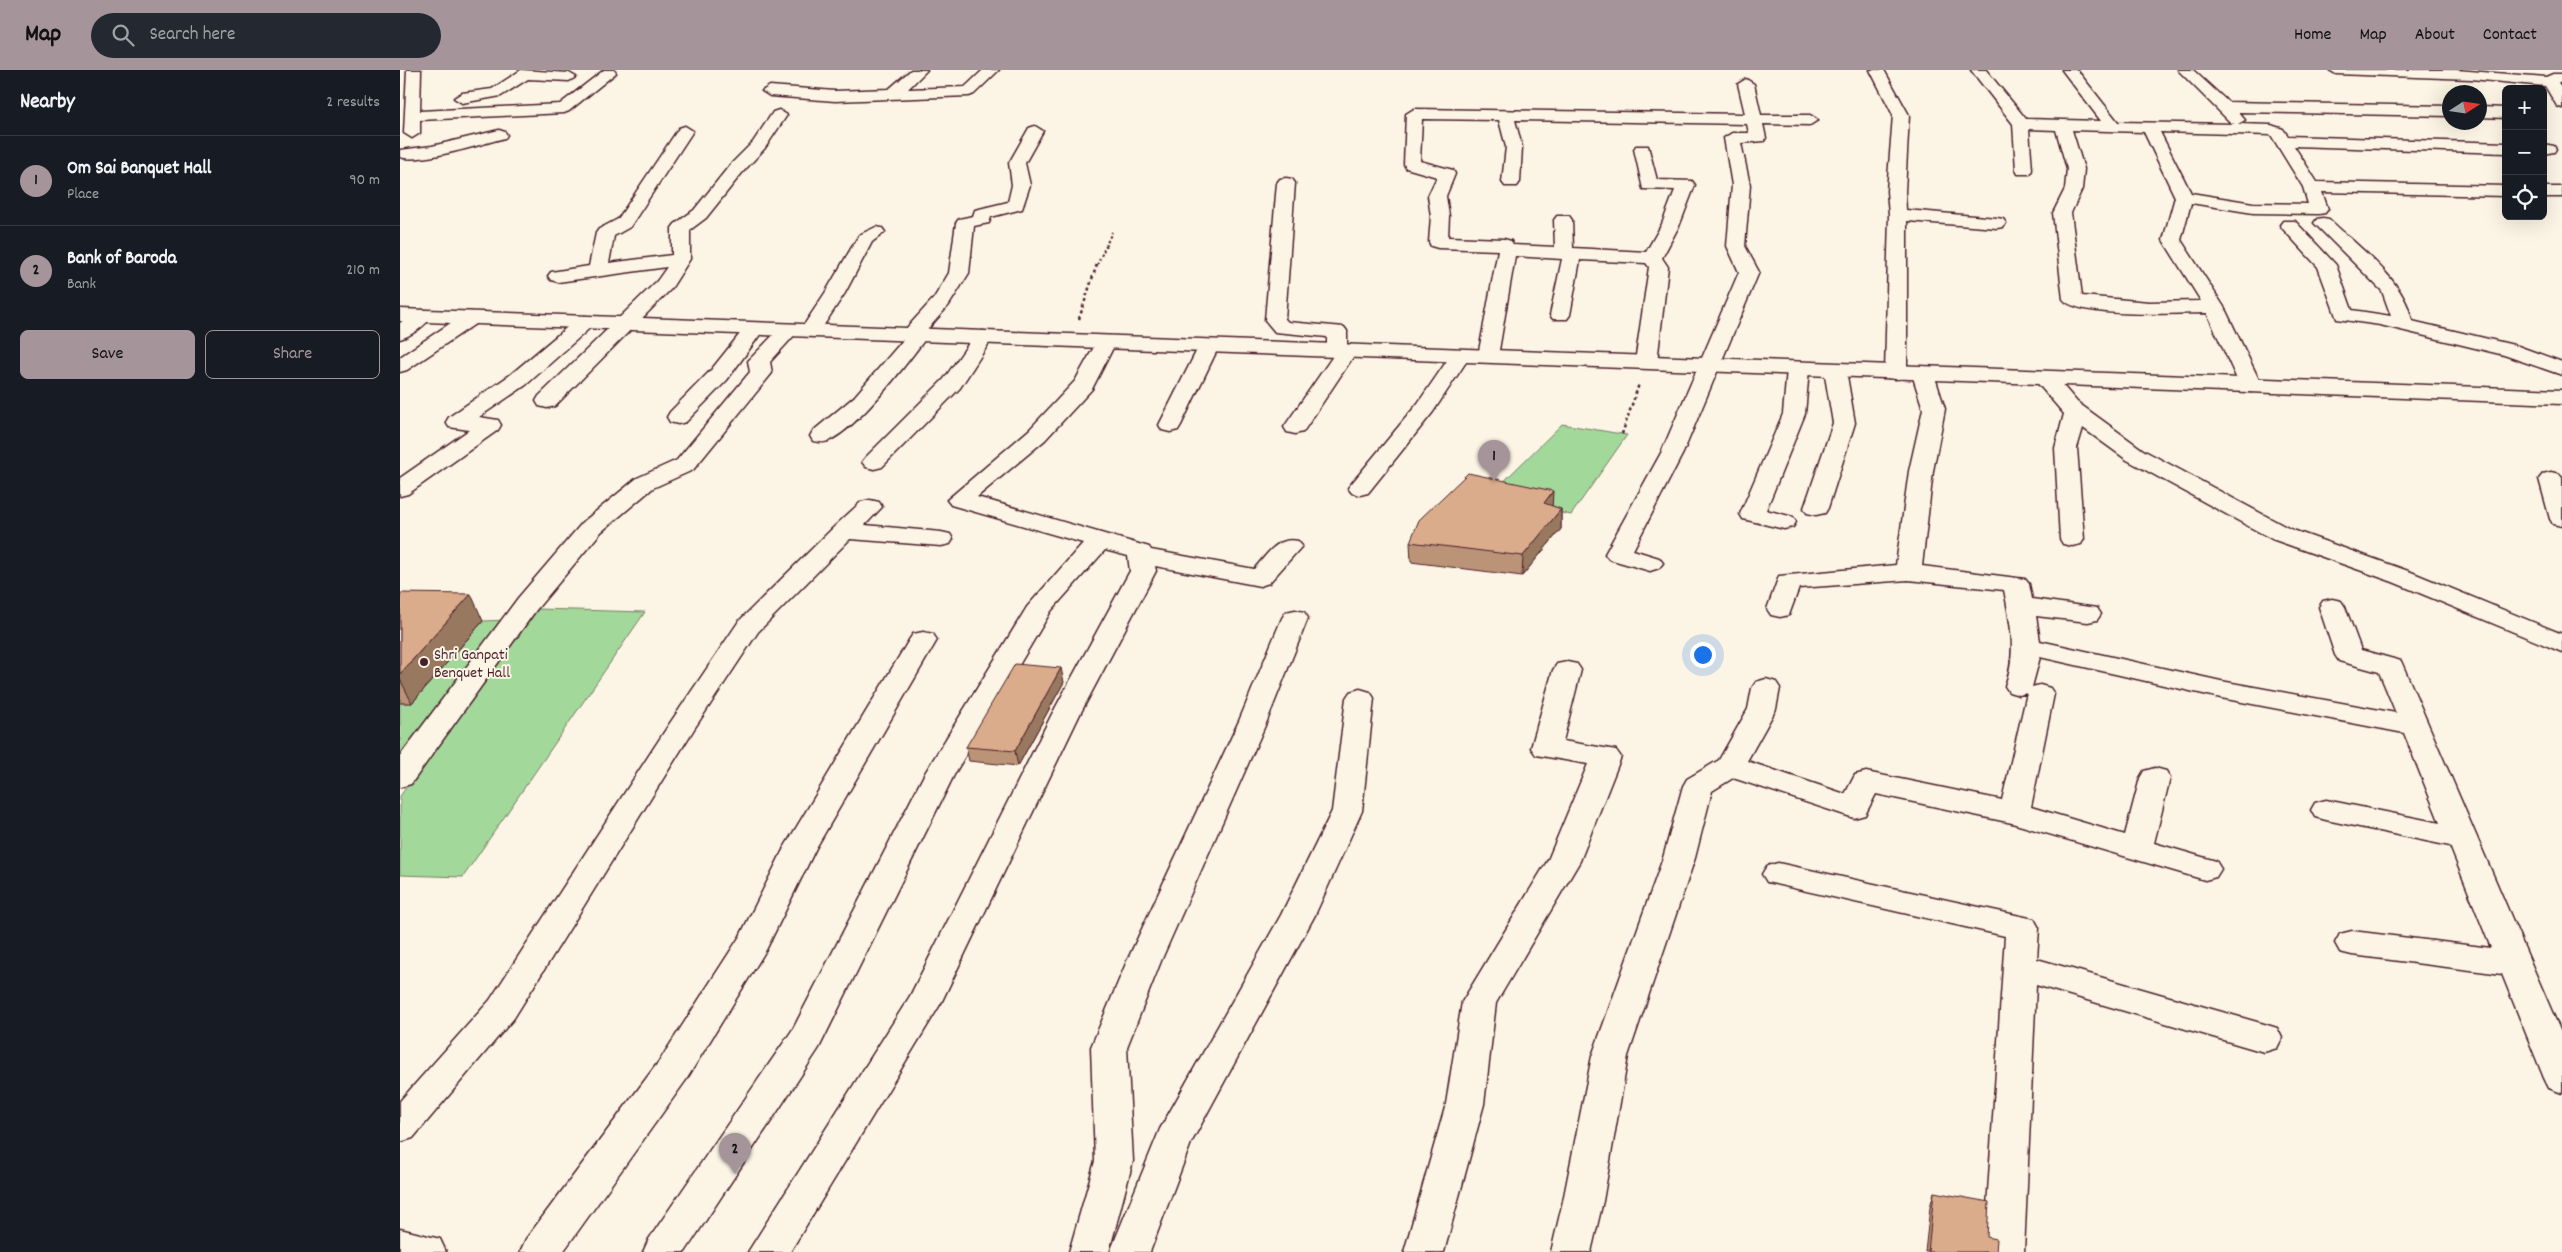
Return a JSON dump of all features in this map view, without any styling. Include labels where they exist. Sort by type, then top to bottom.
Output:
[{"type":"main road","points":[[403,155],[411,146],[414,70]]},
{"type":"main road","points":[[892,95],[920,70]]},
{"type":"main road","points":[[770,91],[835,96],[892,95],[969,90],[992,70]]},
{"type":"main road","points":[[1876,70],[1901,114],[1896,191],[1898,214],[1896,373]]},
{"type":"main road","points":[[1978,70],[2021,124],[2024,170]]},
{"type":"main road","points":[[2069,70],[2114,126]]},
{"type":"main road","points":[[2185,70],[2245,128]]},
{"type":"main road","points":[[2336,70],[2556,80],[2562,103]]},
{"type":"main road","points":[[449,113],[455,98],[496,93],[526,71],[570,77]]},
{"type":"main road","points":[[413,116],[564,108],[609,73]]},
{"type":"main road","points":[[1650,563],[1618,554],[1672,454],[1708,365],[1749,272],[1736,246],[1741,188],[1732,138],[1758,138],[1746,84]]},
{"type":"main road","points":[[2224,107],[2442,110]]},
{"type":"main road","points":[[2487,112],[2502,112]]},
{"type":"main road","points":[[1488,356],[1507,250],[1504,245],[1438,242],[1440,216],[1437,196],[1447,174],[1412,164],[1414,114],[1810,120]]},
{"type":"main road","points":[[1505,114],[1514,147],[1511,182]]},
{"type":"main road","points":[[547,400],[664,285],[681,259],[682,228],[700,214],[736,169],[759,145],[779,115]]},
{"type":"main road","points":[[2021,124],[2271,130],[2276,132],[2312,188],[2319,209],[2253,208],[2184,197]]},
{"type":"main road","points":[[2062,125],[2077,172],[2074,194],[2062,213],[2073,299],[2082,304],[2149,308],[2214,307]]},
{"type":"main road","points":[[2150,128],[2184,197],[2172,240],[2214,307],[2251,386]]},
{"type":"main road","points":[[598,271],[605,233],[624,223],[685,131]]},
{"type":"main road","points":[[821,436],[849,416],[885,377],[914,335],[942,300],[959,273],[965,223],[983,219],[981,214],[1016,205],[1021,185],[1017,163],[1035,131]]},
{"type":"main road","points":[[403,155],[432,151],[499,135]]},
{"type":"main road","points":[[2282,141],[2502,148]]},
{"type":"main road","points":[[1642,149],[1649,185],[1686,185],[1671,224],[1652,258]]},
{"type":"main road","points":[[1286,183],[1283,231],[1276,282],[1275,320],[1282,328],[1337,331],[1342,351],[1295,427]]},
{"type":"main road","points":[[2312,188],[2502,191]]},
{"type":"main road","points":[[2547,192],[2562,192]]},
{"type":"main road","points":[[1898,214],[1996,223]]},
{"type":"main road","points":[[1560,316],[1568,253],[1564,220]]},
{"type":"main road","points":[[2323,223],[2391,289],[2400,308],[2403,325]]},
{"type":"main road","points":[[2289,225],[2327,265],[2344,315],[2403,325],[2511,350],[2562,369]]},
{"type":"main road","points":[[400,777],[527,604],[592,527],[645,483],[685,465],[761,373],[760,361],[800,330],[839,286],[865,239],[876,232]]},
{"type":"main road","points":[[1507,250],[1652,258]]},
{"type":"main road","points":[[1646,362],[1659,268],[1652,258]]},
{"type":"main road","points":[[558,276],[681,259]]},
{"type":"main road","points":[[400,315],[2045,379],[2562,396]]},
{"type":"main road","points":[[400,333],[422,316]]},
{"type":"main road","points":[[400,366],[471,318]]},
{"type":"main road","points":[[400,489],[490,425],[457,422],[518,380],[585,322]]},
{"type":"main road","points":[[678,416],[719,375],[754,328]]},
{"type":"main road","points":[[874,462],[952,383],[983,337]]},
{"type":"main road","points":[[768,1252],[924,1004],[1066,714],[1143,570],[1140,552],[959,500],[1037,435],[1084,384],[1106,342]]},
{"type":"main road","points":[[1170,425],[1209,346]]},
{"type":"main road","points":[[1360,488],[1380,461],[1418,420],[1444,385],[1460,356]]},
{"type":"main road","points":[[1784,522],[1752,514],[1794,414],[1798,369]]},
{"type":"main road","points":[[1816,508],[1844,423],[1835,370]]},
{"type":"main road","points":[[1908,572],[1922,471],[1934,409],[1923,374]]},
{"type":"main road","points":[[2045,379],[2076,412],[2135,455],[2281,534],[2402,577],[2562,644]]},
{"type":"main road","points":[[2072,539],[2066,448],[2076,412]]},
{"type":"main road","points":[[2551,479],[2562,519]]},
{"type":"main road","points":[[400,1127],[502,1009],[680,729],[748,627],[870,506]]},
{"type":"main road","points":[[844,531],[941,539]]},
{"type":"main road","points":[[663,1252],[806,1038],[940,773],[1040,607],[1100,540]]},
{"type":"main road","points":[[1141,556],[1260,578],[1289,546]]},
{"type":"main road","points":[[1780,608],[1788,581],[1908,572],[2016,584],[2028,646],[2024,673],[2030,690],[2014,813]]},
{"type":"main road","points":[[2021,606],[2088,614]]},
{"type":"main road","points":[[2332,607],[2349,655],[2391,667],[2562,1078]]},
{"type":"main road","points":[[1088,1252],[1114,1161],[1109,1047],[1144,961],[1253,721],[1295,618]]},
{"type":"main road","points":[[540,1252],[678,1062],[754,941],[800,848],[924,640]]},
{"type":"main road","points":[[2028,646],[2108,666],[2249,696],[2416,726]]},
{"type":"main road","points":[[1424,1252],[1465,1104],[1479,1002],[1564,861],[1606,757],[1546,748],[1567,670]]},
{"type":"main road","points":[[1571,1252],[1583,1201],[1610,1056],[1678,858],[1698,786],[1730,766],[1762,709],[1766,688]]},
{"type":"main road","points":[[1130,1252],[1173,1140],[1298,915],[1347,811],[1360,698]]},
{"type":"main road","points":[[1730,766],[1854,808],[1866,782],[2014,813],[2204,869]]},
{"type":"main road","points":[[2137,849],[2155,778]]},
{"type":"main road","points":[[2326,810],[2462,838]]},
{"type":"main road","points":[[1778,874],[2022,928],[2004,1252]]},
{"type":"main road","points":[[2352,943],[2514,963]]},
{"type":"main road","points":[[2020,967],[2264,1038]]},
{"type":"main road","points":[[400,1247],[426,1252]]},
{"type":"path","points":[[1072,341],[1085,297],[1112,232]]},
{"type":"path","points":[[1622,434],[1646,362]]},
{"type":"green space","points":[[1562,424],[1627,435],[1571,515],[1488,497]]},
{"type":"green space","points":[[538,609],[645,612],[463,877],[400,875],[400,796]]},
{"type":"green space","points":[[508,620],[400,763],[400,703],[412,703],[483,621]]},
{"type":"building","points":[[1468,473],[1553,491],[1544,503],[1561,509],[1523,556],[1410,542],[1419,520]]},
{"type":"building","points":[[400,593],[471,594],[400,674]]},
{"type":"building","points":[[1015,664],[1061,668],[1015,751],[966,747]]},
{"type":"building","points":[[1934,1192],[1989,1202],[1987,1237],[1997,1239],[1996,1252],[1928,1252]]},
{"type":"place","name":"Om Sai Banquet Hall","points":[[1494,481]]},
{"type":"place","name":"Shri Ganpati Benquet Hall","points":[[424,662]]},
{"type":"place","name":"Bank of Baroda","points":[[735,1174]]}]
